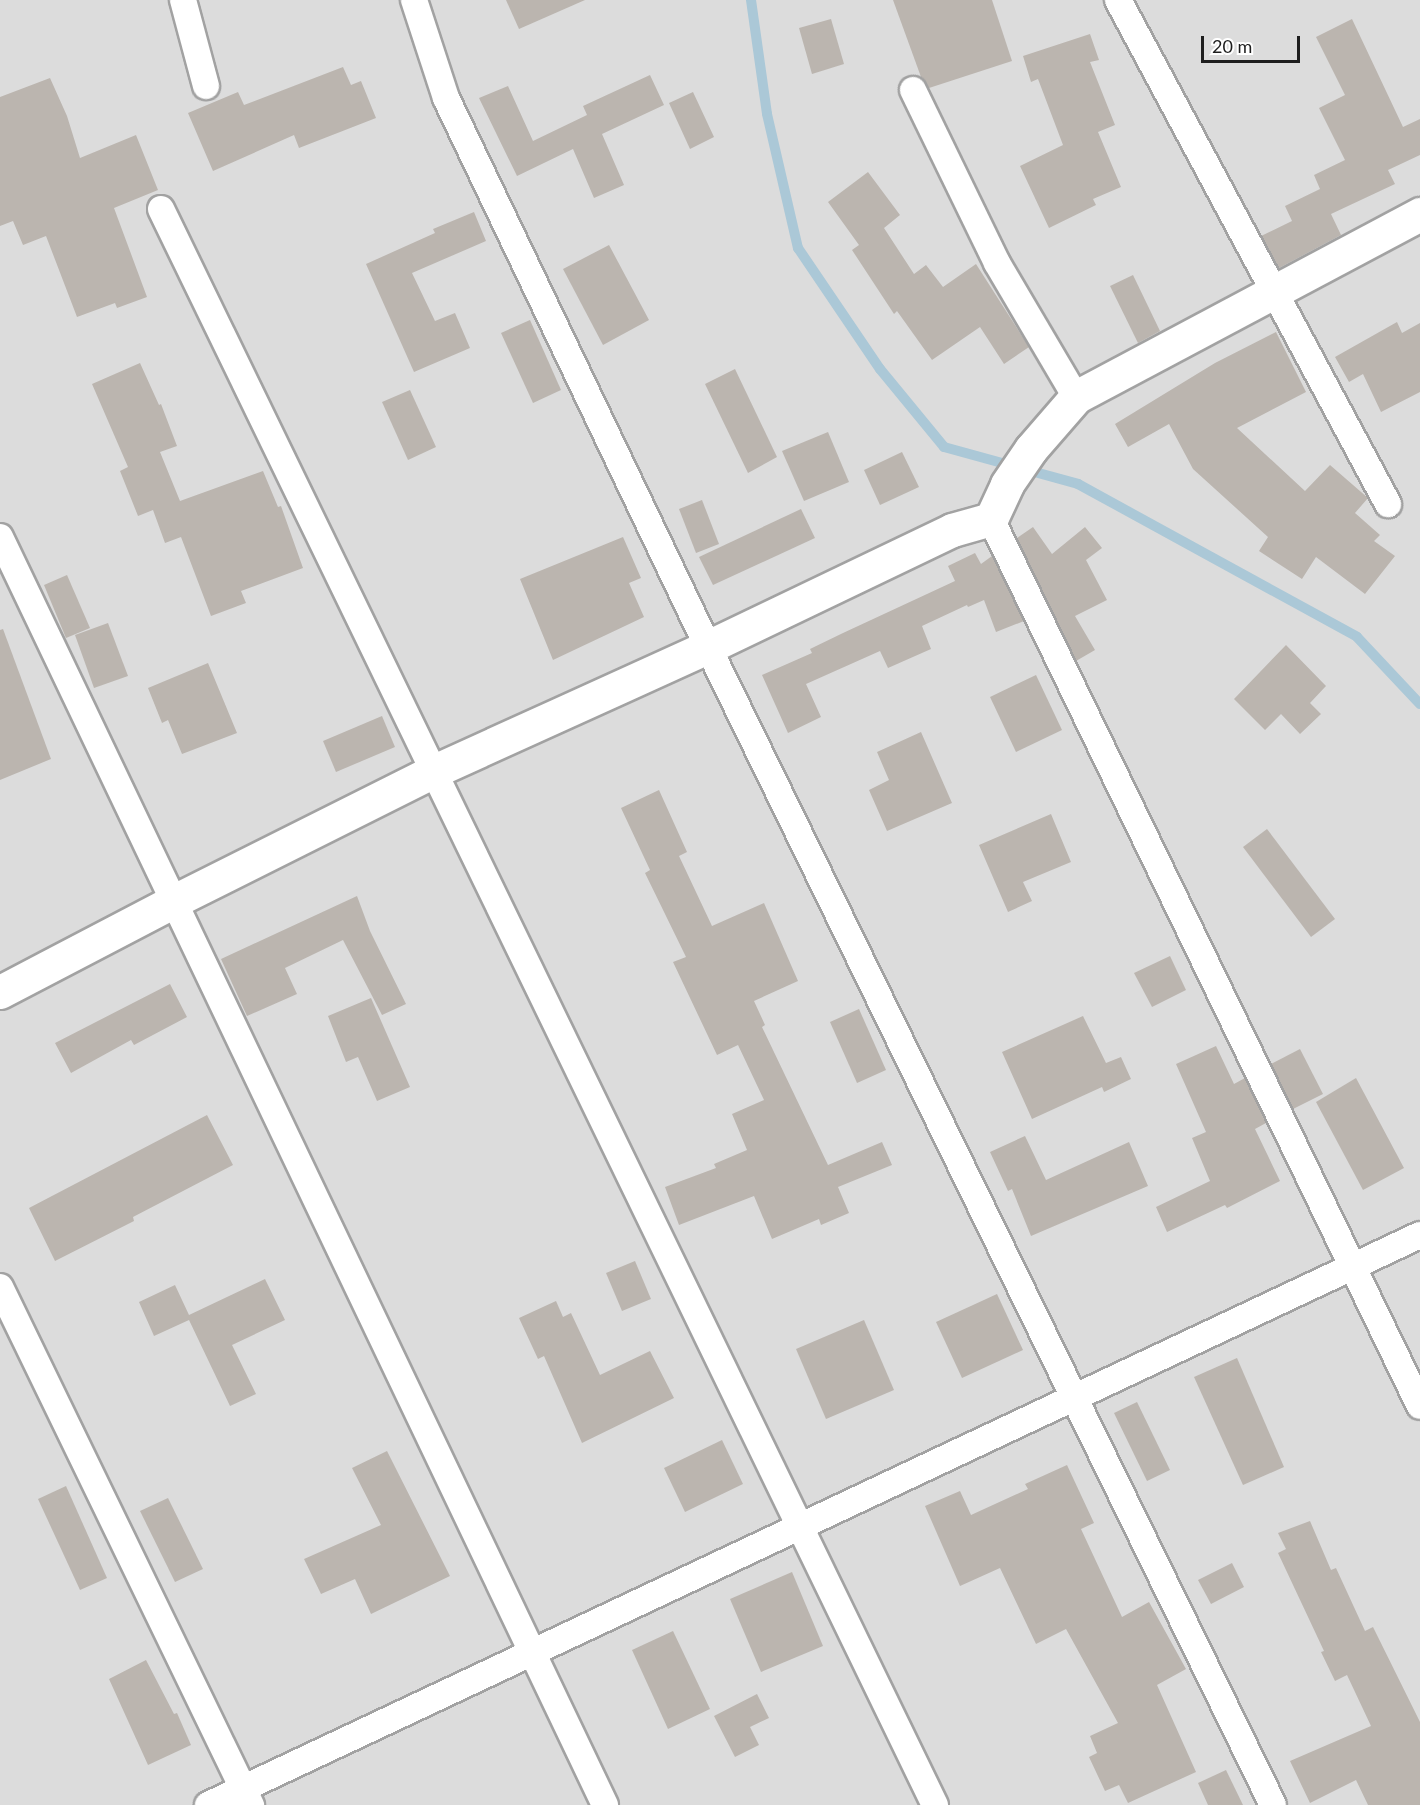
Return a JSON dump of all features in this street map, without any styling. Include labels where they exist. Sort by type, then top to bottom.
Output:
[{"type":"street","points":[[183,0],[206,86]]},
{"type":"street","points":[[414,0],[446,98],[708,647],[1072,1398],[1273,1805]]},
{"type":"street","points":[[1118,0],[1276,291],[1388,504]]},
{"type":"street","points":[[912,90],[997,263],[1076,397]]},
{"type":"street","points":[[161,209],[432,772],[935,1805]]},
{"type":"street","points":[[0,992],[172,902],[432,772],[708,647],[952,530],[991,519],[1007,484],[1031,449],[1076,397],[1420,214]]},
{"type":"street","points":[[991,519],[1420,1406]]},
{"type":"street","points":[[0,537],[172,902],[605,1805]]},
{"type":"street","points":[[208,1805],[247,1797],[533,1652],[1420,1235]]},
{"type":"street","points":[[0,1287],[247,1797]]},
{"type":"shaded area","points":[[0,0],[1420,0],[1420,1805],[0,1805]]},
{"type":"building","points":[[506,0],[585,0],[519,29]]},
{"type":"building","points":[[893,0],[992,0],[1012,61],[929,88],[921,77]]},
{"type":"building","points":[[831,19],[844,64],[812,74],[799,28]]},
{"type":"building","points":[[1352,19],[1403,127],[1420,119],[1420,155],[1388,170],[1395,184],[1331,214],[1341,235],[1279,268],[1261,236],[1292,221],[1285,206],[1320,189],[1314,175],[1345,160],[1319,108],[1345,95],[1316,37]]},
{"type":"building","points":[[1090,34],[1099,60],[1090,62],[1115,125],[1098,132],[1121,187],[1093,199],[1096,205],[1049,228],[1020,166],[1063,145],[1038,79],[1031,82],[1023,56]]},
{"type":"building","points":[[343,67],[351,85],[361,81],[376,118],[299,148],[294,135],[213,171],[188,113],[238,92],[244,105]]},
{"type":"building","points":[[650,75],[664,105],[602,134],[624,185],[594,198],[573,149],[517,176],[479,98],[508,86],[533,141],[587,115],[583,106]]},
{"type":"building","points":[[50,78],[67,116],[80,158],[136,135],[158,190],[114,208],[147,297],[117,308],[115,303],[77,317],[46,236],[23,245],[13,221],[0,226],[0,97]]},
{"type":"building","points":[[693,92],[714,137],[690,149],[669,103]]},
{"type":"building","points":[[868,172],[900,215],[884,228],[914,274],[926,265],[943,287],[976,264],[1029,347],[1004,364],[980,327],[932,360],[897,311],[894,314],[852,250],[859,245],[828,202]]},
{"type":"building","points":[[474,212],[486,241],[412,273],[435,321],[455,313],[470,348],[414,372],[366,264],[435,233],[433,229]]},
{"type":"building","points":[[609,245],[649,320],[603,345],[563,269]]},
{"type":"building","points":[[1133,275],[1160,331],[1138,343],[1110,286]]},
{"type":"building","points":[[530,320],[561,390],[533,403],[501,333]]},
{"type":"building","points":[[1397,322],[1402,333],[1420,323],[1420,392],[1381,412],[1363,374],[1349,382],[1335,357]]},
{"type":"building","points":[[1276,332],[1306,392],[1237,428],[1305,491],[1330,465],[1368,498],[1355,513],[1380,535],[1374,541],[1395,556],[1365,594],[1316,557],[1302,579],[1259,551],[1268,537],[1193,469],[1169,424],[1128,447],[1115,424],[1215,363]]},
{"type":"building","points":[[140,363],[159,405],[161,404],[177,446],[160,452],[180,501],[263,471],[278,507],[281,506],[303,568],[241,591],[246,603],[211,616],[181,537],[165,543],[153,510],[138,516],[120,471],[128,467],[92,384]]},
{"type":"building","points":[[735,369],[777,457],[748,473],[705,384]]},
{"type":"building","points":[[410,390],[436,447],[408,460],[382,402]]},
{"type":"building","points":[[828,432],[849,482],[804,501],[782,451]]},
{"type":"building","points":[[902,452],[919,487],[880,505],[864,470]]},
{"type":"building","points":[[702,500],[719,544],[696,553],[679,509]]},
{"type":"building","points":[[801,509],[815,538],[713,585],[699,557]]},
{"type":"building","points":[[1033,527],[1052,554],[1085,527],[1102,548],[1086,560],[1107,600],[1075,616],[1095,650],[1076,661],[1017,538]]},
{"type":"building","points":[[623,537],[641,578],[629,583],[644,617],[553,660],[520,579]]},
{"type":"building","points":[[975,553],[981,564],[992,556],[1024,621],[996,632],[984,600],[968,607],[967,605],[922,626],[931,649],[888,668],[880,651],[806,684],[821,717],[788,733],[762,675],[812,653],[810,649],[955,581],[948,566]]},
{"type":"building","points":[[67,575],[90,628],[66,638],[44,585]]},
{"type":"building","points":[[108,623],[128,676],[94,688],[75,635]]},
{"type":"building","points":[[3,629],[51,759],[0,780],[0,630]]},
{"type":"building","points":[[1286,645],[1326,686],[1310,703],[1321,714],[1300,734],[1281,714],[1265,730],[1234,699]]},
{"type":"building","points":[[208,663],[237,733],[182,754],[168,720],[162,723],[148,688]]},
{"type":"building","points":[[1036,675],[1062,730],[1016,752],[990,697]]},
{"type":"building","points":[[382,716],[395,747],[336,772],[323,741]]},
{"type":"building","points":[[921,732],[952,803],[887,831],[869,790],[889,780],[877,752]]},
{"type":"building","points":[[659,790],[687,852],[679,856],[712,926],[764,903],[798,981],[754,1001],[765,1025],[762,1027],[828,1165],[882,1142],[892,1165],[838,1187],[849,1213],[821,1225],[819,1219],[772,1239],[754,1196],[679,1225],[665,1187],[716,1168],[714,1164],[747,1150],[732,1114],[764,1100],[738,1045],[717,1055],[673,962],[686,957],[645,873],[650,870],[621,808]]},
{"type":"building","points":[[1051,814],[1071,862],[1023,882],[1032,901],[1008,912],[979,845]]},
{"type":"building","points":[[1267,829],[1335,919],[1311,937],[1243,847]]},
{"type":"building","points":[[357,896],[370,931],[406,1004],[382,1015],[343,940],[285,968],[297,994],[247,1016],[221,959]]},
{"type":"building","points":[[1170,956],[1186,990],[1152,1007],[1134,973]]},
{"type":"building","points":[[170,984],[187,1017],[134,1045],[131,1040],[71,1073],[55,1043]]},
{"type":"building","points":[[371,998],[410,1087],[377,1101],[358,1057],[346,1062],[328,1016]]},
{"type":"building","points":[[859,1009],[886,1070],[857,1083],[830,1022]]},
{"type":"building","points":[[1083,1016],[1106,1063],[1121,1057],[1131,1079],[1104,1092],[1102,1087],[1032,1119],[1002,1052]]},
{"type":"building","points":[[1216,1046],[1234,1084],[1245,1078],[1266,1123],[1255,1129],[1280,1181],[1227,1208],[1225,1205],[1167,1232],[1156,1207],[1210,1181],[1192,1138],[1206,1132],[1176,1064]]},
{"type":"building","points":[[1300,1049],[1323,1094],[1293,1109],[1271,1064]]},
{"type":"building","points":[[1356,1078],[1404,1168],[1363,1190],[1316,1102]]},
{"type":"building","points":[[207,1115],[233,1165],[133,1217],[134,1221],[55,1261],[29,1208]]},
{"type":"building","points":[[1025,1136],[1046,1180],[1129,1142],[1148,1186],[1031,1236],[1012,1189],[1008,1191],[990,1152]]},
{"type":"building","points":[[635,1261],[651,1299],[622,1311],[606,1273]]},
{"type":"building","points":[[265,1279],[285,1320],[232,1345],[256,1394],[230,1406],[189,1320],[154,1336],[139,1302],[175,1285],[189,1315]]},
{"type":"building","points":[[997,1294],[1023,1350],[962,1378],[936,1322]]},
{"type":"building","points":[[556,1301],[563,1317],[571,1313],[600,1375],[650,1351],[674,1398],[582,1443],[544,1356],[538,1359],[519,1318]]},
{"type":"building","points":[[864,1320],[894,1390],[826,1419],[796,1349]]},
{"type":"building","points":[[1237,1358],[1284,1467],[1243,1485],[1194,1377]]},
{"type":"building","points":[[1137,1402],[1170,1470],[1147,1481],[1114,1413]]},
{"type":"building","points":[[722,1440],[743,1484],[685,1512],[664,1468]]},
{"type":"building","points":[[387,1451],[450,1576],[371,1614],[355,1579],[321,1594],[304,1559],[381,1525],[352,1468]]},
{"type":"building","points":[[1067,1465],[1094,1523],[1081,1529],[1122,1617],[1149,1602],[1186,1669],[1157,1685],[1196,1772],[1128,1803],[1119,1785],[1105,1791],[1089,1757],[1097,1753],[1090,1736],[1118,1723],[1066,1629],[1036,1644],[1000,1568],[960,1586],[925,1506],[960,1491],[971,1515],[1028,1489],[1025,1484]]},
{"type":"building","points":[[66,1486],[107,1578],[80,1590],[38,1499]]},
{"type":"building","points":[[168,1498],[203,1569],[175,1582],[140,1511]]},
{"type":"building","points":[[1310,1521],[1331,1570],[1336,1568],[1365,1631],[1373,1627],[1420,1722],[1420,1805],[1368,1805],[1356,1780],[1310,1803],[1290,1761],[1371,1726],[1347,1675],[1335,1681],[1321,1652],[1324,1651],[1278,1553],[1286,1549],[1278,1533]]},
{"type":"building","points":[[1232,1563],[1244,1587],[1211,1604],[1198,1580]]},
{"type":"building","points":[[792,1572],[823,1646],[761,1672],[730,1599]]},
{"type":"building","points":[[673,1631],[710,1709],[668,1729],[632,1650]]},
{"type":"building","points":[[146,1660],[174,1714],[177,1713],[191,1745],[148,1765],[109,1679]]},
{"type":"building","points":[[757,1694],[769,1718],[750,1727],[759,1745],[735,1757],[714,1716]]},
{"type":"building","points":[[1226,1770],[1243,1805],[1208,1805],[1198,1783]]},
{"type":"waterway","points":[[751,0],[767,114],[798,248],[880,369],[944,447],[1078,484],[1357,637],[1420,704]]}]
